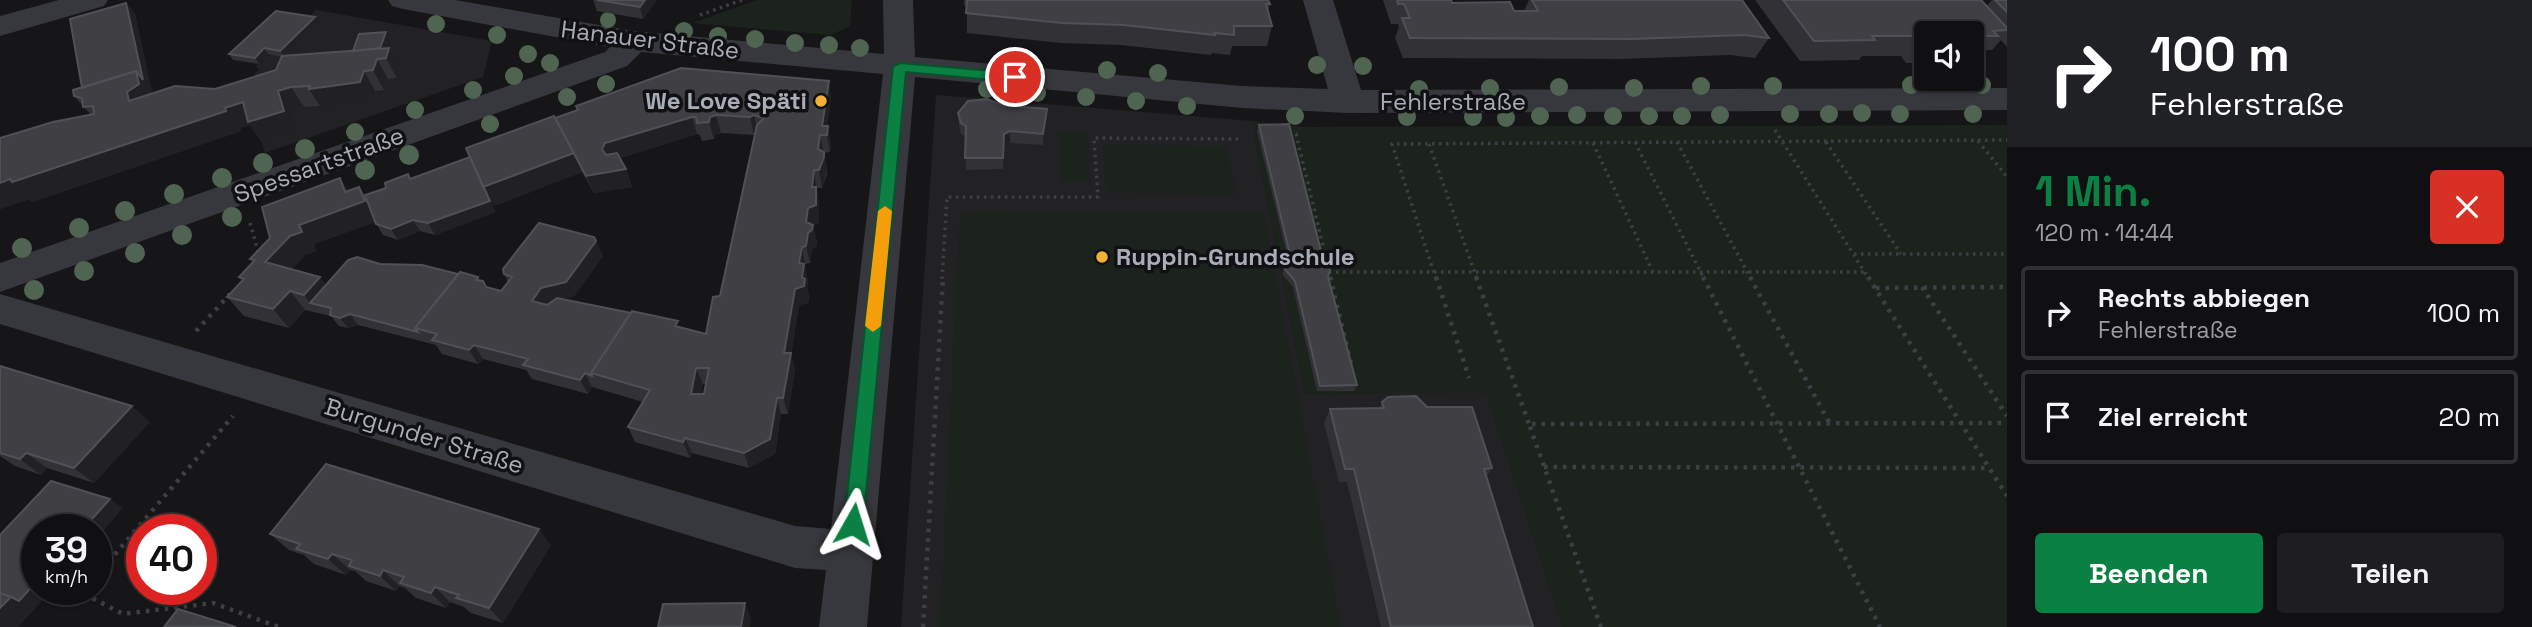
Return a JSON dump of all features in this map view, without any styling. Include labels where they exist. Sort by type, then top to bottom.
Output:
[{"type":"street","points":[[0,26],[93,0]]},
{"type":"street","name":"Hanauer Straße","points":[[403,0],[633,41],[900,67]]},
{"type":"street","points":[[843,627],[900,67],[898,0]]},
{"type":"street","points":[[1318,0],[1348,102]]},
{"type":"street","name":"Spessartstraße","points":[[0,278],[616,59],[633,41]]},
{"type":"street","name":"Fehlerstraße","points":[[900,67],[1242,97],[1348,102],[2007,99]]},
{"type":"street","name":"Burgunder Straße","points":[[0,309],[795,547],[851,551]]},
{"type":"path","points":[[696,17],[742,0]]},
{"type":"path","points":[[1773,126],[2007,496]]},
{"type":"path","points":[[1289,135],[1296,134],[1354,378]]},
{"type":"path","points":[[923,627],[947,197],[1098,198],[1094,138],[1240,139]]},
{"type":"path","points":[[1469,378],[1392,144],[2007,140]]},
{"type":"path","points":[[1825,141],[1901,254]]},
{"type":"path","points":[[1978,141],[2007,177]]},
{"type":"path","points":[[1635,142],[1698,272],[1880,627]]},
{"type":"path","points":[[1677,142],[1745,272],[1830,424]]},
{"type":"path","points":[[1593,143],[1653,272]]},
{"type":"path","points":[[1429,144],[1601,627]]},
{"type":"path","points":[[248,216],[261,261]]},
{"type":"path","points":[[1853,254],[2007,254]]},
{"type":"path","points":[[1329,272],[1865,272]]},
{"type":"path","points":[[1875,288],[2007,287]]},
{"type":"path","points":[[1922,288],[2007,416]]},
{"type":"path","points":[[188,340],[233,290]]},
{"type":"path","points":[[112,557],[234,415]]},
{"type":"path","points":[[1529,424],[2007,423]]},
{"type":"path","points":[[1545,467],[1988,468]]},
{"type":"path","points":[[106,605],[123,614],[213,603],[279,627]]},
{"type":"shaded area","points":[[757,0],[852,0],[850,26],[831,35],[693,23]]},
{"type":"shaded area","points":[[316,10],[492,41],[483,77],[265,153],[245,88],[259,69],[255,67]]},
{"type":"shaded area","name":"Ruppin-Grundschule","points":[[936,95],[1252,121],[1305,394],[1486,392],[1563,627],[901,627]]},
{"type":"shaded area","points":[[1252,121],[1304,127],[2007,125],[2007,627],[1563,627],[1486,393],[1305,394]]},
{"type":"shaded area","points":[[1059,132],[1088,132],[1090,182],[1061,182]]},
{"type":"shaded area","points":[[1103,145],[1227,146],[1236,194],[1106,193]]},
{"type":"shaded area","points":[[960,211],[1264,214],[1341,627],[940,627]]},
{"type":"building","points":[[597,0],[645,0],[640,7]]},
{"type":"building","points":[[967,0],[1268,0],[1270,4],[1266,4],[1272,26],[1234,26],[1234,35],[1214,33],[1215,35],[1124,25],[1062,23],[966,13]]},
{"type":"building","points":[[1397,0],[1510,2],[1514,11],[1538,11],[1532,0],[1742,0],[1769,38],[1743,35],[1632,39],[1410,38],[1402,18],[1410,18],[1404,4],[1398,4]]},
{"type":"building","points":[[1783,0],[1981,0],[2007,28],[1993,31],[1998,36],[1984,36],[1984,21],[1914,21],[1914,36],[1814,41]]},
{"type":"building","points":[[1995,0],[2007,0],[2007,12]]},
{"type":"building","points":[[126,3],[143,80],[136,71],[82,88],[70,19]]},
{"type":"building","points":[[276,11],[315,17],[280,51],[264,48],[255,58],[229,54]]},
{"type":"building","points":[[386,32],[380,48],[353,51],[359,34]]},
{"type":"building","points":[[389,48],[386,58],[377,59],[373,70],[364,71],[360,82],[309,89],[310,86],[291,87],[278,91],[284,111],[248,122],[243,102],[225,108],[226,111],[12,182],[10,179],[0,183],[0,138],[53,122],[94,114],[93,106],[83,107],[82,98],[74,96],[73,90],[136,71],[139,84],[127,92],[129,101],[175,86],[215,89],[276,70],[282,56]]},
{"type":"building","points":[[681,68],[829,81],[822,126],[828,126],[827,135],[820,135],[818,149],[824,152],[824,157],[819,170],[814,170],[812,187],[816,187],[816,205],[808,208],[806,222],[813,225],[808,233],[806,246],[802,247],[799,263],[804,264],[802,277],[805,279],[804,286],[795,289],[784,353],[791,353],[783,398],[777,398],[770,439],[744,453],[685,438],[683,442],[628,427],[650,390],[591,373],[632,311],[678,321],[675,326],[706,334],[713,297],[720,296],[757,125],[764,118],[754,115],[716,115],[710,117],[709,122],[697,123],[696,117],[692,117],[605,143],[602,149],[606,155],[617,153],[626,169],[586,176],[555,118],[578,110],[576,106]],"holes":[[[696,368],[709,368],[704,394],[691,394]]]},
{"type":"building","points":[[987,99],[1002,105],[1047,109],[1043,134],[1010,131],[1004,134],[1003,158],[965,158],[966,126],[961,123],[958,113],[968,101]]},
{"type":"building","points":[[554,116],[574,153],[483,187],[466,148]]},
{"type":"building","points":[[1289,124],[1323,259],[1330,269],[1328,277],[1357,385],[1320,386],[1295,281],[1284,268],[1290,255],[1259,125]]},
{"type":"building","points":[[470,157],[490,201],[428,223],[413,220],[391,229],[376,224],[365,195],[386,188],[385,183],[408,174],[410,179]]},
{"type":"building","points":[[340,178],[345,192],[359,187],[365,201],[299,225],[302,232],[290,236],[265,262],[320,277],[304,295],[290,291],[273,309],[227,297],[244,279],[239,277],[255,260],[250,259],[270,238],[262,207]]},
{"type":"building","points":[[539,223],[594,237],[596,241],[566,282],[541,288],[532,301],[547,305],[557,298],[631,313],[591,373],[592,376],[585,373],[580,380],[523,365],[528,359],[474,345],[469,350],[432,340],[437,334],[415,328],[460,272],[478,277],[476,280],[483,281],[486,287],[501,291],[512,277],[504,274],[503,269]]},
{"type":"building","points":[[357,257],[380,264],[422,265],[458,274],[415,328],[418,332],[350,314],[340,318],[330,315],[331,308],[310,303],[348,260]]},
{"type":"building","points":[[0,366],[132,406],[74,468],[26,453],[20,459],[0,453]]},
{"type":"building","points":[[1416,396],[1427,407],[1472,407],[1492,468],[1484,469],[1533,627],[1391,627],[1354,469],[1345,469],[1330,409],[1384,408],[1382,402],[1388,397]]},
{"type":"building","points":[[326,464],[539,529],[489,608],[456,598],[459,595],[435,587],[431,593],[400,583],[404,577],[383,570],[380,576],[349,566],[352,560],[332,554],[328,559],[296,549],[300,544],[270,534]]},
{"type":"building","points":[[51,481],[110,499],[96,514],[21,514],[19,601],[0,593],[0,535]]},
{"type":"building","points":[[0,593],[11,597],[0,608]]},
{"type":"building","points":[[745,603],[741,627],[658,627],[663,604]]},
{"type":"building","points":[[178,609],[236,627],[164,627]]},
{"type":"slow traffic","points":[[873,326],[885,211]]},
{"type":"place","name":"We Love Späti","points":[[821,101]]},
{"type":"place","name":"Ruppin-Grundschule","points":[[1102,257]]},
{"type":"route","points":[[853,524],[900,67],[1015,77]]}]
